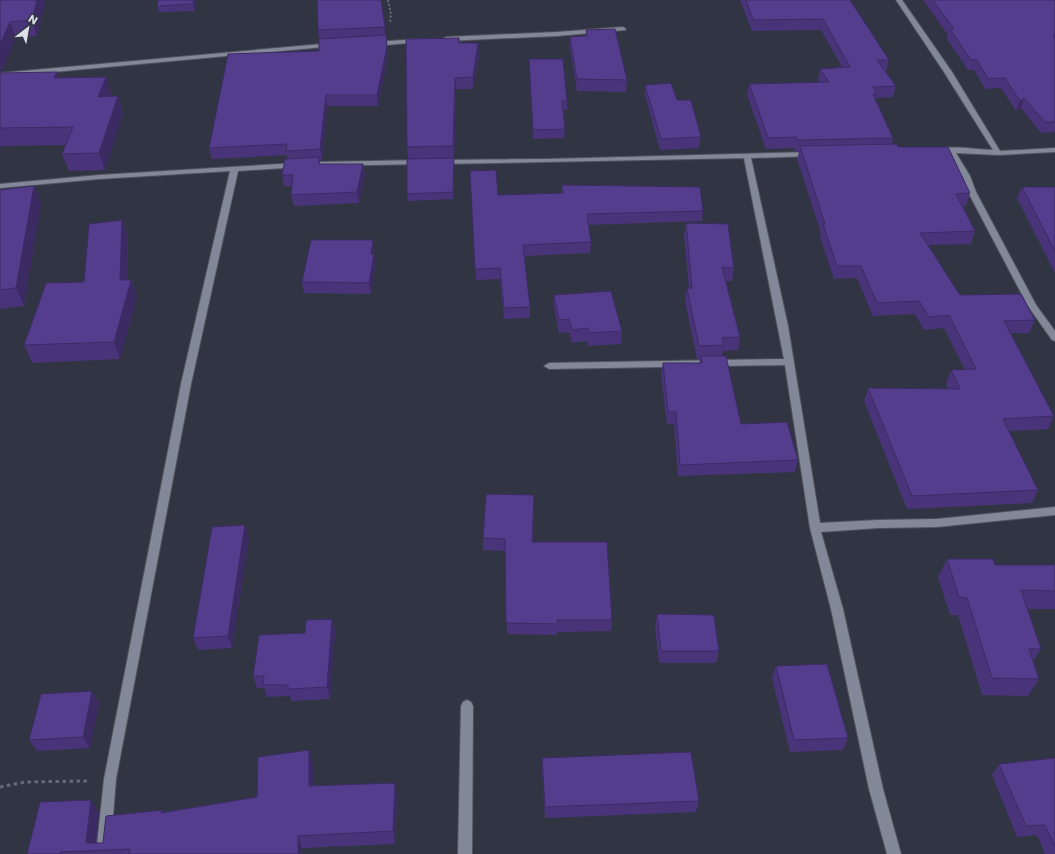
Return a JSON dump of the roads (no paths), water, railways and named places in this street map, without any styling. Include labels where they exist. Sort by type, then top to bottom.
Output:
[{"type":"street","points":[[900,0],[948,72],[998,153]]},
{"type":"street","points":[[438,40],[623,29]]},
{"type":"street","points":[[368,44],[424,40]]},
{"type":"street","points":[[0,75],[339,45]]},
{"type":"street","points":[[930,152],[951,150],[998,153],[1055,150]]},
{"type":"street","points":[[951,150],[966,176],[972,192],[1032,306],[1055,338]]},
{"type":"street","points":[[0,186],[99,177],[309,164],[548,161],[816,154]]},
{"type":"street","points":[[747,156],[784,326],[806,457],[815,528],[837,608],[876,789],[894,854]]},
{"type":"street","points":[[103,854],[110,779],[186,384],[235,168]]},
{"type":"street","points":[[549,366],[789,362]]},
{"type":"street","points":[[815,528],[937,523],[1055,511]]},
{"type":"street","points":[[465,854],[467,706]]}]
